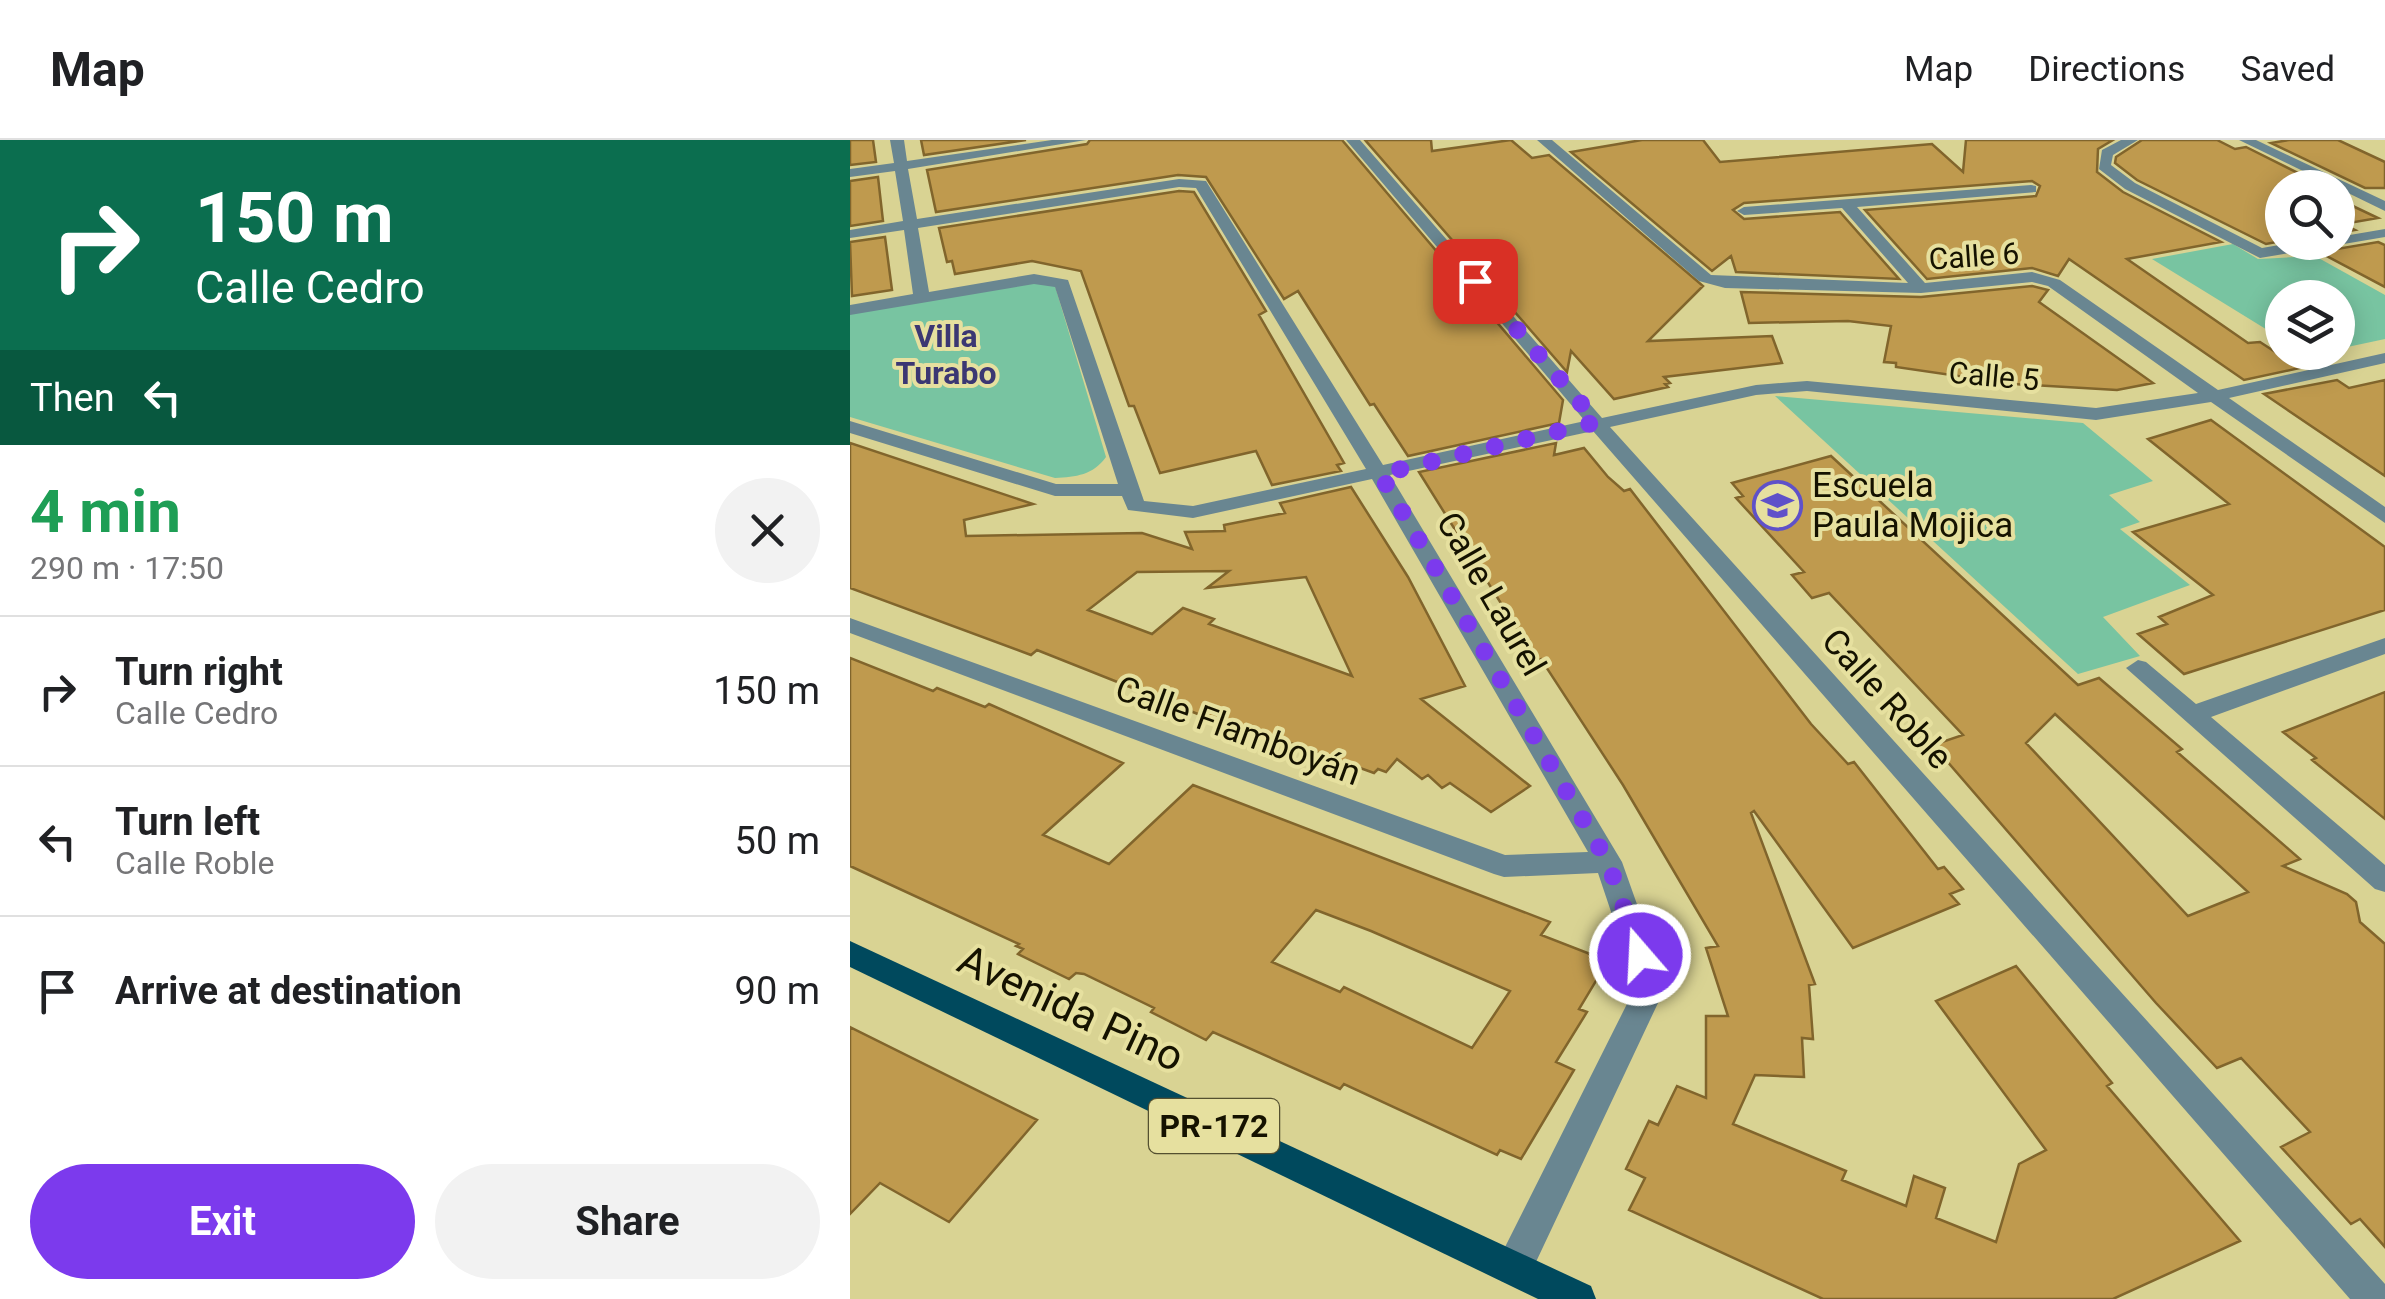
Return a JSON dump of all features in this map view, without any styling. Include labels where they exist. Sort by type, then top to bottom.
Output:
[{"type":"main road","name":"Avenida Pino","points":[[850,953],[1578,1299]]},
{"type":"street","points":[[897,140],[922,297]]},
{"type":"street","points":[[850,173],[1079,140]]},
{"type":"street","name":"Calle Roble","points":[[1353,140],[1597,422],[2374,1299]]},
{"type":"street","name":"Calle 6","points":[[1544,140],[1705,278],[1725,283],[1921,288],[2032,277],[2054,283],[2385,516]]},
{"type":"street","points":[[2131,140],[2107,153],[2104,166],[2130,186],[2265,252]]},
{"type":"street","points":[[2246,140],[2385,207]]},
{"type":"street","name":"Calle Laurel","points":[[850,234],[1179,183],[1202,184],[1380,474],[1608,862],[1650,986],[1514,1268]]},
{"type":"street","points":[[1744,212],[2031,189]]},
{"type":"street","points":[[1846,203],[1921,288]]},
{"type":"street","points":[[2355,237],[2385,233]]},
{"type":"street","points":[[850,310],[1034,279],[1062,283],[1126,490],[1056,490],[850,427]]},
{"type":"street","name":"Calle 5","points":[[1126,490],[1134,506],[1193,512],[1756,390],[1807,386],[2096,414],[2216,396],[2385,358]]},
{"type":"street","name":"Calle Flamboyán","points":[[850,625],[1504,866],[1608,862]]},
{"type":"street","points":[[2193,714],[2385,646]]},
{"type":"street","points":[[2138,668],[2385,880]]},
{"type":"green space","points":[[2233,244],[2258,259],[2322,260],[2385,295],[2385,339],[2355,345],[2355,280],[2265,280],[2265,329],[2152,259]]},
{"type":"green space","points":[[1028,282],[1055,286],[1106,457],[1096,468],[1077,476],[1055,478],[850,417],[850,314]]},
{"type":"green space","points":[[1775,396],[2083,423],[2153,481],[2109,495],[2140,522],[2120,529],[2190,585],[2103,617],[2140,656],[2078,674]]},
{"type":"building","points":[[850,140],[873,140],[876,162],[850,165]]},
{"type":"building","points":[[921,140],[1026,140],[924,155]]},
{"type":"building","points":[[1090,140],[1342,140],[1563,400],[1559,423],[1408,456],[1374,404],[1370,405],[1298,291],[1284,299],[1206,177],[1178,175],[936,212],[927,170],[1087,144]]},
{"type":"building","points":[[1365,140],[1431,140],[1432,151],[1511,140],[1532,158],[1549,155],[1703,286],[1648,341],[1772,336],[1782,363],[1664,377],[1670,383],[1665,384],[1668,387],[1614,399],[1571,351],[1567,372]]},
{"type":"building","points":[[1642,140],[1703,140],[1720,162],[1932,144],[1963,172],[1966,140],[2113,140],[2098,149],[2097,172],[2123,192],[2221,242],[2127,259],[2248,343],[2265,345],[2265,370],[2291,370],[2244,380],[2069,259],[2058,276],[2032,268],[1927,279],[1865,210],[2036,196],[2040,186],[2032,181],[1744,203],[1733,210],[1744,219],[1840,212],[1899,279],[1736,272],[1731,256],[1712,271],[1571,152]]},
{"type":"building","points":[[2142,140],[2217,140],[2235,149],[2246,147],[2292,170],[2265,170],[2265,244],[2137,180],[2115,163],[2116,157]]},
{"type":"building","points":[[2338,140],[2385,162],[2385,188],[2365,188],[2355,183],[2355,170],[2327,170],[2271,143]]},
{"type":"building","points":[[878,177],[883,221],[850,226],[850,181]]},
{"type":"building","points":[[1179,191],[1194,192],[1266,311],[1259,315],[1344,463],[1337,465],[1341,471],[1272,485],[1256,451],[1160,473],[1134,406],[1129,406],[1081,271],[1032,261],[955,274],[952,261],[947,262],[939,228]]},
{"type":"building","points":[[2355,207],[2378,218],[2355,222]]},
{"type":"building","points":[[885,237],[892,290],[852,296],[850,242]]},
{"type":"building","points":[[2378,242],[2385,245],[2385,287],[2334,260],[2355,260],[2355,246]]},
{"type":"building","points":[[2032,286],[2048,290],[2039,302],[2153,383],[2117,390],[2013,384],[1896,367],[1896,363],[1884,362],[1891,326],[1848,321],[1749,323],[1741,292],[1921,297]]},
{"type":"building","points":[[2337,380],[2349,388],[2385,380],[2385,476],[2264,394]]},
{"type":"building","points":[[2211,420],[2385,547],[2385,610],[2184,674],[2138,634],[2167,624],[2159,617],[2213,595],[2133,532],[2229,504],[2148,439]]},
{"type":"building","points":[[850,443],[1033,504],[964,520],[966,536],[1142,533],[1192,549],[1185,532],[1225,531],[1224,525],[1285,513],[1280,503],[1351,487],[1408,577],[1465,686],[1421,699],[1530,786],[1491,812],[1450,783],[1442,788],[1428,775],[1422,779],[1397,759],[1386,772],[1378,769],[1374,773],[1263,733],[1260,736],[1233,728],[1037,650],[1031,655],[850,588]],"holes":[[[1229,571],[1207,588],[1306,577],[1352,676],[1209,624],[1214,619],[1183,608],[1152,634],[1088,610],[1137,572]]]},
{"type":"building","points":[[1556,443],[1554,455],[1584,448],[1608,477],[1624,491],[1630,489],[1811,724],[1848,764],[1854,762],[1938,869],[1944,867],[1963,889],[1950,894],[1959,904],[1853,948],[1754,811],[1751,813],[1815,984],[1809,985],[1813,1039],[1802,1038],[1804,1077],[1755,1075],[1733,1124],[1846,1171],[1842,1180],[1906,1206],[1914,1176],[1945,1188],[1936,1218],[1996,1242],[2019,1164],[2046,1150],[1936,1001],[2016,966],[2112,1083],[2107,1086],[2240,1241],[2113,1299],[1823,1299],[1629,1210],[1645,1178],[1626,1169],[1649,1121],[1658,1125],[1677,1086],[1706,1098],[1706,1016],[1728,1016],[1706,948],[1718,946],[1623,785],[1541,659],[1537,661],[1419,472]]},
{"type":"building","points":[[1831,456],[2078,685],[2099,678],[2182,749],[2177,752],[2300,859],[2283,866],[2347,894],[2356,902],[2360,922],[2385,944],[2385,1247],[2360,1219],[2351,1224],[2281,1147],[2310,1132],[2241,1058],[2217,1068],[2156,1003],[1933,745],[1963,735],[1829,593],[1812,598],[1792,575],[1804,572],[1736,498],[1743,496],[1732,483]],"holes":[[[2055,714],[2248,892],[2188,916],[2026,743]]]},
{"type":"building","points":[[850,658],[933,691],[937,688],[985,707],[989,704],[1123,763],[1043,835],[1109,864],[1193,785],[1550,922],[1541,935],[1608,961],[1579,1009],[1587,1012],[1556,1062],[1574,1070],[1521,1159],[1500,1150],[1497,1155],[1344,1084],[1340,1089],[1213,1032],[1206,1040],[1151,1012],[1154,1008],[1084,974],[1076,973],[1069,979],[1018,954],[1023,949],[1016,946],[1019,944],[850,866]],"holes":[[[1316,910],[1510,991],[1472,1048],[1344,987],[1340,992],[1272,962]]]},
{"type":"building","points":[[2385,692],[2385,819],[2283,732]]},
{"type":"building","points":[[850,1027],[1037,1120],[949,1222],[880,1183],[850,1214]]},
{"type":"place","name":"Escuela Paula Mojica","points":[[1777,505]]},
{"type":"district","name":"Villa Turabo","points":[[946,354]]},
{"type":"route","points":[[1475,281],[1597,422],[1380,474],[1608,862],[1640,955]]}]
